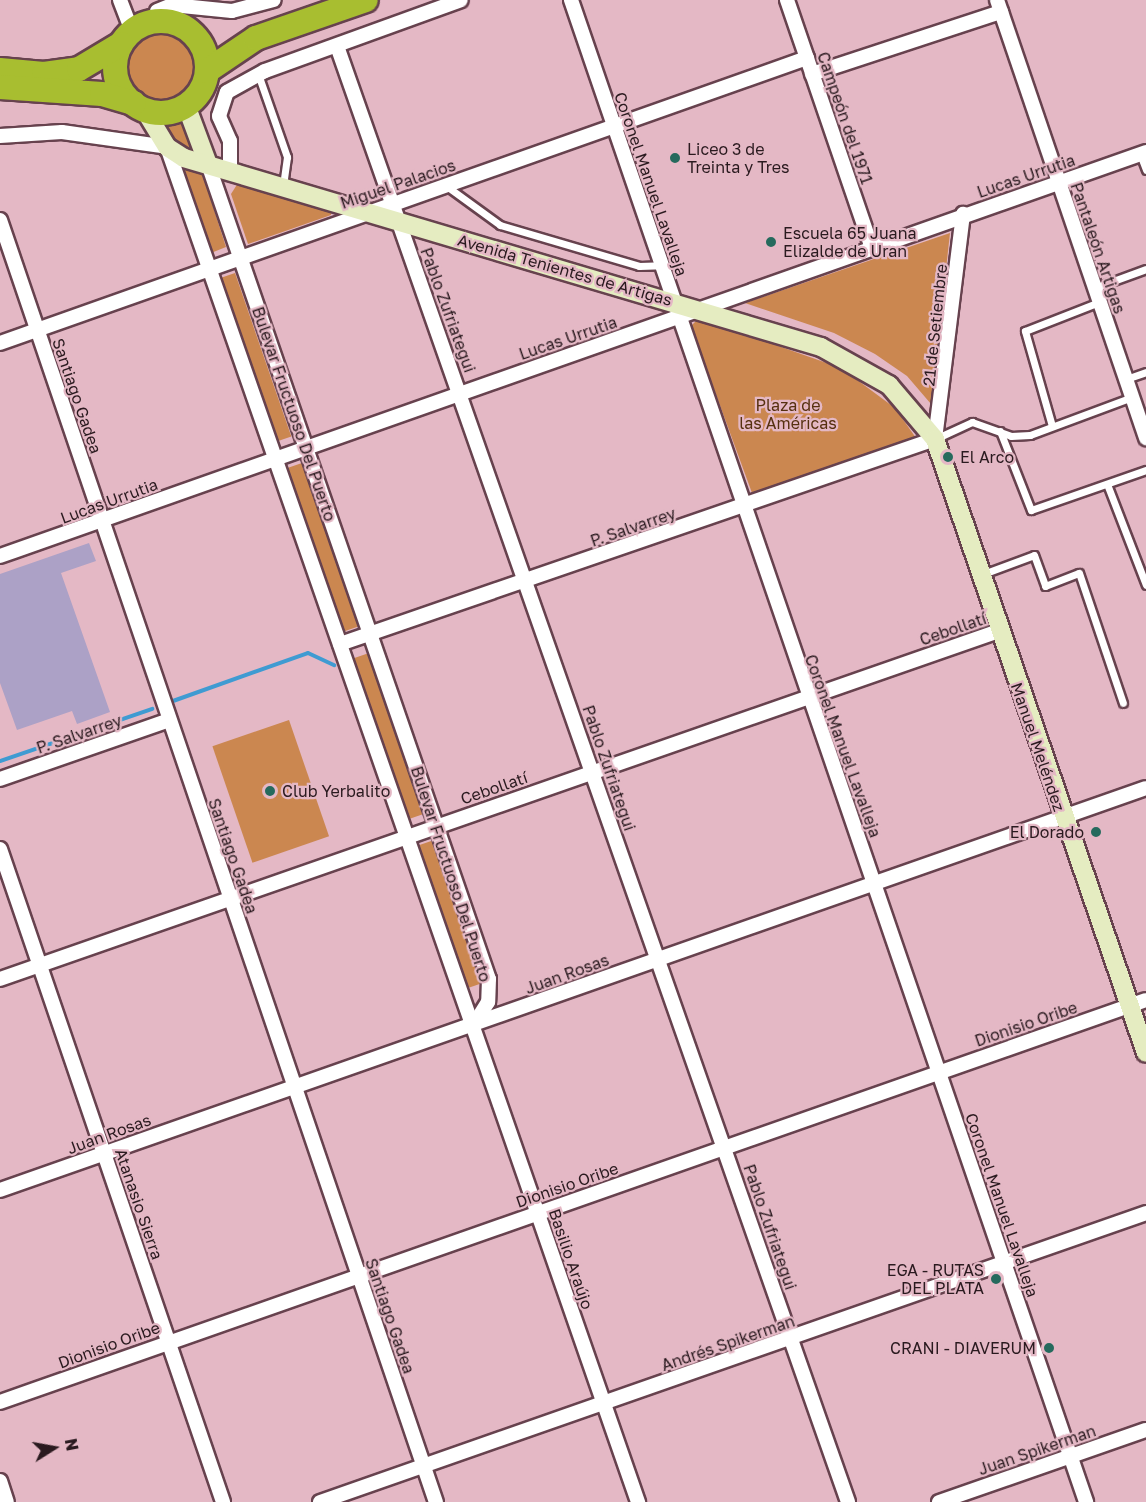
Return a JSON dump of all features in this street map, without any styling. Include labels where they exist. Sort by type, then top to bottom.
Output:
[{"type":"highway","points":[[0,87],[102,94],[166,112],[186,105],[207,71],[256,38],[366,0]]},
{"type":"highway","points":[[0,70],[44,74],[79,69],[127,38],[157,11],[195,35],[256,38]]},
{"type":"highway","points":[[195,35],[207,71]]},
{"type":"highway","points":[[127,38],[117,76],[139,106]]},
{"type":"street","points":[[120,0],[127,38]]},
{"type":"street","points":[[157,11],[172,5],[232,11],[274,0]]},
{"type":"street","points":[[230,171],[230,141],[219,116],[221,99],[258,74],[461,0]]},
{"type":"street","name":"Coronel Manuel Lavalleja","points":[[572,0],[742,506],[1086,1502]]},
{"type":"street","name":"Campeón del 1971","points":[[787,0],[871,246]]},
{"type":"street","points":[[812,74],[999,6]]},
{"type":"street","name":"Pantaleón Artigas","points":[[999,6],[1146,438]]},
{"type":"street","name":"Pablo Zufriategui","points":[[337,46],[461,393],[848,1502]]},
{"type":"street","name":"Miguel Palacios","points":[[395,212],[445,185],[807,58]]},
{"type":"street","name":"Bulevar Fructuoso Del Puerto","points":[[186,105],[489,979],[488,1002],[473,1026]]},
{"type":"street","name":"Bulevar Fructuoso Del Puerto","points":[[139,106],[167,147],[473,1026]]},
{"type":"street","points":[[0,136],[62,132],[167,147]]},
{"type":"street","name":"Avenida Tenientes de Artigas","points":[[167,147],[230,171],[283,184],[370,211],[395,212],[677,309],[700,309],[857,362],[889,385],[935,439]]},
{"type":"street","name":"Lucas Urrutia","points":[[700,309],[871,246],[1143,153]]},
{"type":"street","name":"Miguel Palacios","points":[[0,343],[370,211]]},
{"type":"street","name":"21 de Setiembre","points":[[935,439],[963,214]]},
{"type":"street","name":"Santiago Gadea","points":[[0,220],[436,1502]]},
{"type":"street","name":"Lucas Urrutia","points":[[0,556],[102,522],[461,393],[677,309]]},
{"type":"street","name":"P. Salvarrey","points":[[340,644],[527,582],[935,439]]},
{"type":"street","name":"Manuel Meléndez","points":[[935,439],[1062,818],[1138,1003],[1146,1053]]},
{"type":"street","name":"Cebollatí","points":[[0,979],[999,631]]},
{"type":"street","name":"P. Salvarrey","points":[[0,779],[169,720]]},
{"type":"street","name":"Juan Rosas","points":[[0,1190],[294,1086],[473,1026],[873,881],[1146,788]]},
{"type":"street","name":"Atanasio Sierra","points":[[0,849],[223,1502]]},
{"type":"street","name":"Dionisio Oribe","points":[[0,1402],[358,1274],[1138,1003]]},
{"type":"street","name":"Basilio Araújo","points":[[473,1026],[638,1502]]},
{"type":"street","name":"Andrés Spikerman","points":[[320,1502],[1146,1213]]},
{"type":"street","name":"Juan Spikerman","points":[[939,1502],[1146,1430]]},
{"type":"street","points":[[0,1481],[7,1502]]},
{"type":"lane","points":[[258,74],[287,157],[283,184]]},
{"type":"lane","points":[[1143,153],[1146,170]]},
{"type":"lane","points":[[445,185],[500,225],[639,266],[662,265]]},
{"type":"lane","points":[[1094,288],[1146,269]]},
{"type":"lane","points":[[1052,426],[1025,331],[1099,302]]},
{"type":"lane","points":[[1126,379],[1146,372]]},
{"type":"lane","points":[[935,439],[972,422],[1019,436],[1132,398]]},
{"type":"lane","points":[[1000,431],[1031,510],[1146,470]]},
{"type":"lane","points":[[1107,484],[1146,585]]},
{"type":"lane","points":[[980,575],[1034,555],[1045,586],[1079,573],[1123,703]]},
{"type":"green space","points":[[168,28],[187,38],[195,50],[197,64],[195,78],[187,90],[175,98],[154,100],[135,90],[127,78],[125,57],[135,38],[147,30]]},
{"type":"green space","points":[[182,110],[226,247],[211,253],[164,116]]},
{"type":"green space","points":[[238,183],[331,209],[331,215],[248,244],[231,194]]},
{"type":"green space","points":[[950,233],[931,404],[907,376],[875,354],[834,333],[745,303]]},
{"type":"green space","points":[[235,273],[291,437],[275,442],[219,279]]},
{"type":"green space","name":"Plaza de las Américas","points":[[699,318],[841,368],[895,408],[916,438],[752,493],[691,326]]},
{"type":"green space","points":[[302,463],[358,627],[342,632],[286,469]]},
{"type":"green space","points":[[369,653],[424,814],[408,819],[353,659]]},
{"type":"green space","name":"Club Yerbalito","points":[[289,720],[329,836],[252,863],[212,746]]},
{"type":"green space","points":[[434,840],[483,983],[468,988],[419,845]]},
{"type":"building","points":[[89,543],[96,561],[61,573],[110,712],[77,724],[72,711],[17,730],[0,683],[0,574]]},
{"type":"waterway","points":[[173,701],[308,653],[334,665]]},
{"type":"waterway","points":[[0,761],[152,709]]},
{"type":"place","name":"Liceo 3 de Treinta y Tres","points":[[675,158]]},
{"type":"place","name":"Escuela 65 Juana Elizalde de Uran","points":[[771,242]]},
{"type":"place","name":"El Arco","points":[[948,457]]},
{"type":"place","name":"Club Yerbalito","points":[[270,791]]},
{"type":"place","name":"El Dorado","points":[[1096,832]]},
{"type":"place","name":"EGA - RUTAS DEL PLATA","points":[[996,1279]]},
{"type":"place","name":"CRANI - DIAVERUM","points":[[1049,1348]]}]
